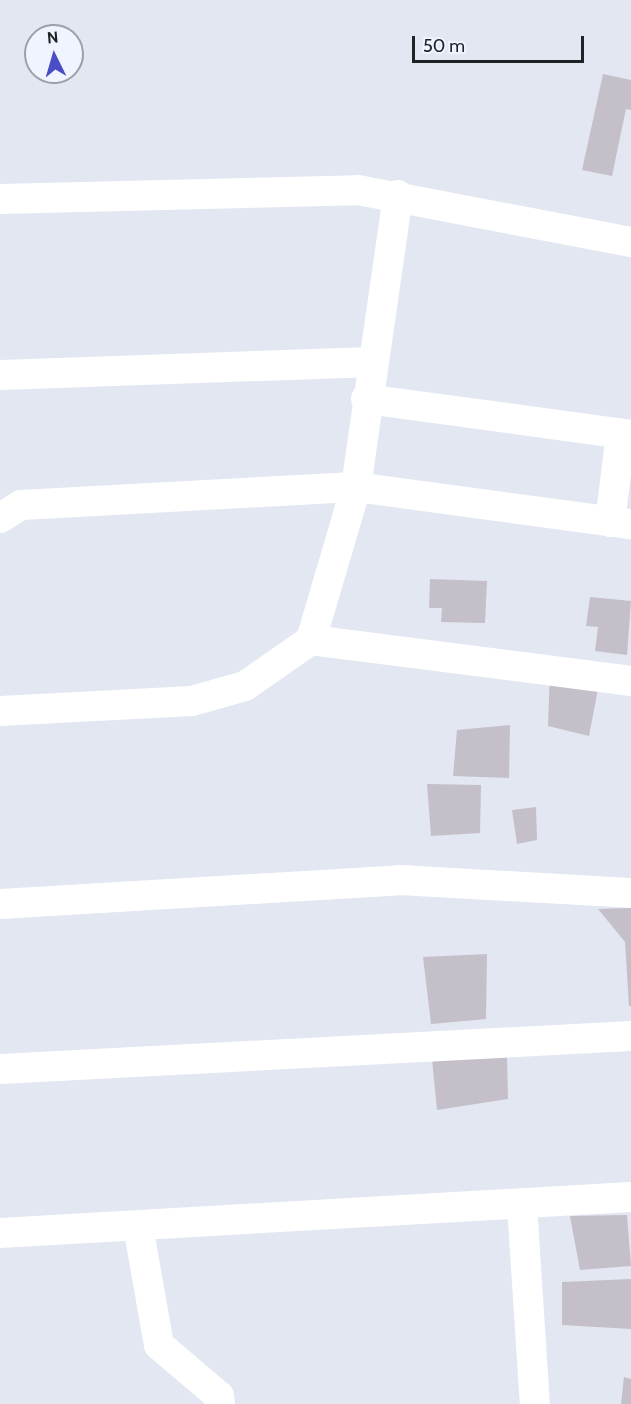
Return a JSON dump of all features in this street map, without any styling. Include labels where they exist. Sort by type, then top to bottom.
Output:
[{"type":"street","points":[[0,199],[318,189],[398,195],[631,242]]},
{"type":"street","points":[[0,711],[192,701],[245,686],[311,640],[356,487],[366,399],[398,195]]},
{"type":"street","points":[[0,375],[373,362]]},
{"type":"street","points":[[0,518],[21,505],[356,487],[620,523],[626,434],[366,399]]},
{"type":"street","points":[[311,640],[631,681]]},
{"type":"street","points":[[0,904],[400,880],[631,893]]},
{"type":"street","points":[[0,1069],[631,1036]]},
{"type":"street","points":[[0,1233],[631,1197]]},
{"type":"street","points":[[522,1204],[535,1404]]},
{"type":"street","points":[[138,1226],[159,1345],[219,1396],[220,1404]]},
{"type":"building","points":[[603,74],[631,80],[631,110],[626,109],[612,176],[582,170]]},
{"type":"building","points":[[430,579],[487,581],[485,623],[441,622],[442,608],[429,608]]},
{"type":"building","points":[[590,597],[631,601],[627,655],[595,651],[598,627],[586,626]]},
{"type":"building","points":[[550,672],[600,678],[589,736],[548,726]]},
{"type":"building","points":[[510,725],[509,778],[453,776],[457,730]]},
{"type":"building","points":[[427,784],[481,785],[480,833],[431,836]]},
{"type":"building","points":[[536,807],[537,840],[517,844],[512,810]]},
{"type":"building","points":[[631,908],[631,1006],[629,1006],[625,942],[598,909]]},
{"type":"building","points":[[487,954],[486,1019],[431,1024],[423,957]]},
{"type":"building","points":[[507,1057],[508,1099],[437,1110],[432,1059]]},
{"type":"building","points":[[627,1215],[631,1266],[580,1270],[570,1216]]},
{"type":"building","points":[[631,1279],[631,1329],[562,1325],[562,1282]]},
{"type":"building","points":[[624,1377],[631,1379],[631,1404],[621,1404]]}]
